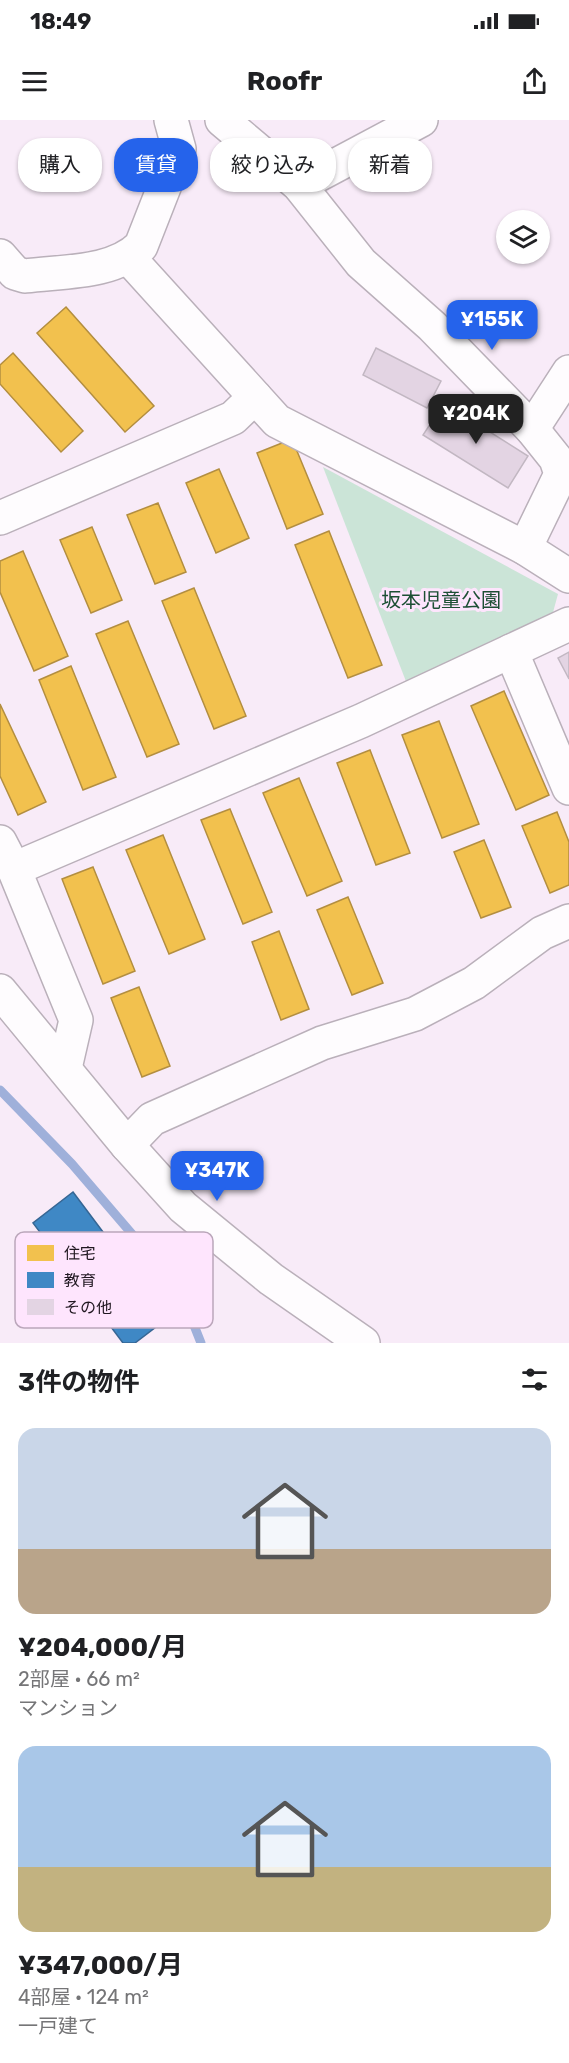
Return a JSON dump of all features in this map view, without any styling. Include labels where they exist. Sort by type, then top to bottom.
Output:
[{"type":"street","points":[[0,256],[15,273],[25,276],[106,266],[129,258],[141,246],[179,149],[171,120]]},
{"type":"street","points":[[222,120],[243,138]]},
{"type":"street","points":[[336,165],[421,120]]},
{"type":"street","points":[[305,192],[361,263],[432,326],[532,429],[565,473],[525,548]]},
{"type":"street","points":[[129,258],[277,421],[525,548],[569,576]]},
{"type":"street","points":[[532,429],[569,372]]},
{"type":"street","points":[[0,518],[233,418],[255,397]]},
{"type":"street","points":[[65,1068],[76,1020],[7,855],[361,721],[569,624]]},
{"type":"street","points":[[512,651],[558,728],[569,788]]},
{"type":"street","points":[[127,1145],[152,1119],[322,1043],[415,1014],[474,983],[542,933],[569,921]]},
{"type":"street","points":[[0,992],[127,1145],[183,1207],[271,1279],[363,1343]]},
{"type":"green space","name":"坂本児童公園","points":[[323,467],[558,594],[552,616],[407,684]]},
{"type":"building: 住宅","points":[[66,307],[154,406],[125,432],[37,333]]},
{"type":"building: 住宅","points":[[13,353],[83,431],[61,452],[0,384],[0,365]]},
{"type":"building: 住宅","points":[[292,439],[323,514],[287,529],[257,453]]},
{"type":"building: 住宅","points":[[219,469],[249,538],[216,553],[186,483]]},
{"type":"building: 住宅","points":[[158,503],[186,572],[155,584],[127,515]]},
{"type":"building: 住宅","points":[[92,527],[122,600],[91,613],[60,540]]},
{"type":"building: 住宅","points":[[329,531],[382,665],[348,678],[295,545]]},
{"type":"building: 住宅","points":[[23,551],[68,656],[34,671],[0,592],[0,561]]},
{"type":"building: 住宅","points":[[194,588],[246,716],[214,729],[162,601]]},
{"type":"building: 住宅","points":[[128,621],[179,744],[147,757],[96,634]]},
{"type":"building: 住宅","points":[[71,666],[116,777],[83,790],[39,680]]},
{"type":"building: 住宅","points":[[504,691],[549,795],[516,810],[471,706]]},
{"type":"building: 住宅","points":[[0,704],[46,802],[18,815],[0,776]]},
{"type":"building: 住宅","points":[[439,721],[479,824],[442,838],[402,735]]},
{"type":"building: 住宅","points":[[370,750],[410,853],[376,865],[337,763]]},
{"type":"building: 住宅","points":[[299,778],[342,881],[307,896],[263,793]]},
{"type":"building: 住宅","points":[[230,809],[272,912],[243,924],[201,820]]},
{"type":"building: 住宅","points":[[557,812],[569,842],[569,885],[550,893],[522,826]]},
{"type":"building: 住宅","points":[[163,835],[205,939],[169,954],[126,850]]},
{"type":"building: 住宅","points":[[484,840],[511,907],[481,918],[454,852]]},
{"type":"building: 住宅","points":[[93,867],[135,971],[103,984],[62,879]]},
{"type":"building: 住宅","points":[[348,897],[383,983],[352,995],[317,910]]},
{"type":"building: 住宅","points":[[279,931],[309,1009],[281,1020],[252,942]]},
{"type":"building: 住宅","points":[[139,987],[170,1066],[142,1077],[111,998]]},
{"type":"building: 教育","points":[[73,1192],[103,1232],[40,1232],[33,1223]]},
{"type":"building: 教育","points":[[112,1328],[155,1328],[135,1343],[123,1343]]},
{"type":"building: その他","points":[[376,348],[441,381],[427,408],[363,375]]},
{"type":"building: その他","points":[[444,403],[528,456],[508,488],[423,435]]},
{"type":"building: その他","points":[[569,652],[569,679],[558,658]]},
{"type":"waterway","points":[[0,1090],[72,1164],[130,1232]]},
{"type":"waterway","points":[[195,1328],[201,1343]]}]
